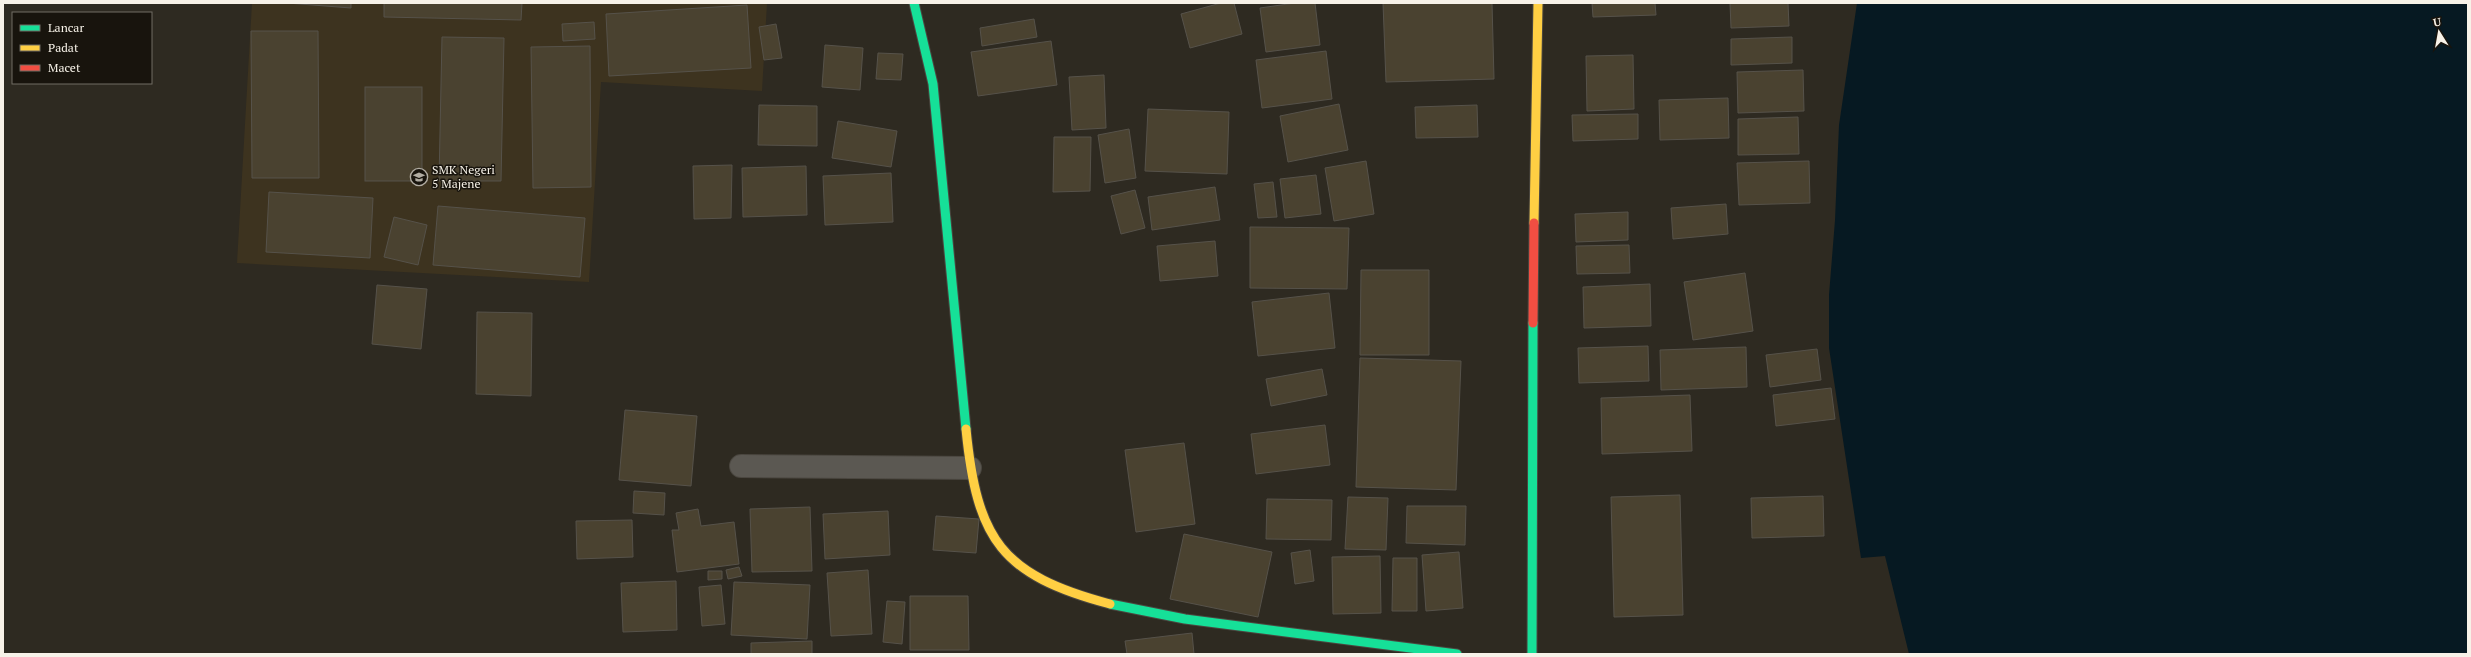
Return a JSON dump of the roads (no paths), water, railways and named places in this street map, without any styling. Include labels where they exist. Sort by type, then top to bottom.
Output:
[{"type":"main road","points":[[914,3],[933,84],[970,468],[987,526],[1006,555],[1028,572],[1066,590],[1129,610],[1457,654]]},
{"type":"main road","points":[[1532,654],[1534,139],[1538,3]]},
{"type":"street","points":[[740,466],[970,468]]},
{"type":"water","points":[[1857,3],[2468,3],[2468,654],[1909,654],[1885,556],[1861,558],[1829,348],[1829,295],[1835,220],[1839,125]]},
{"type":"place","name":"SMK Negeri 5 Majene","points":[[419,177]]}]
